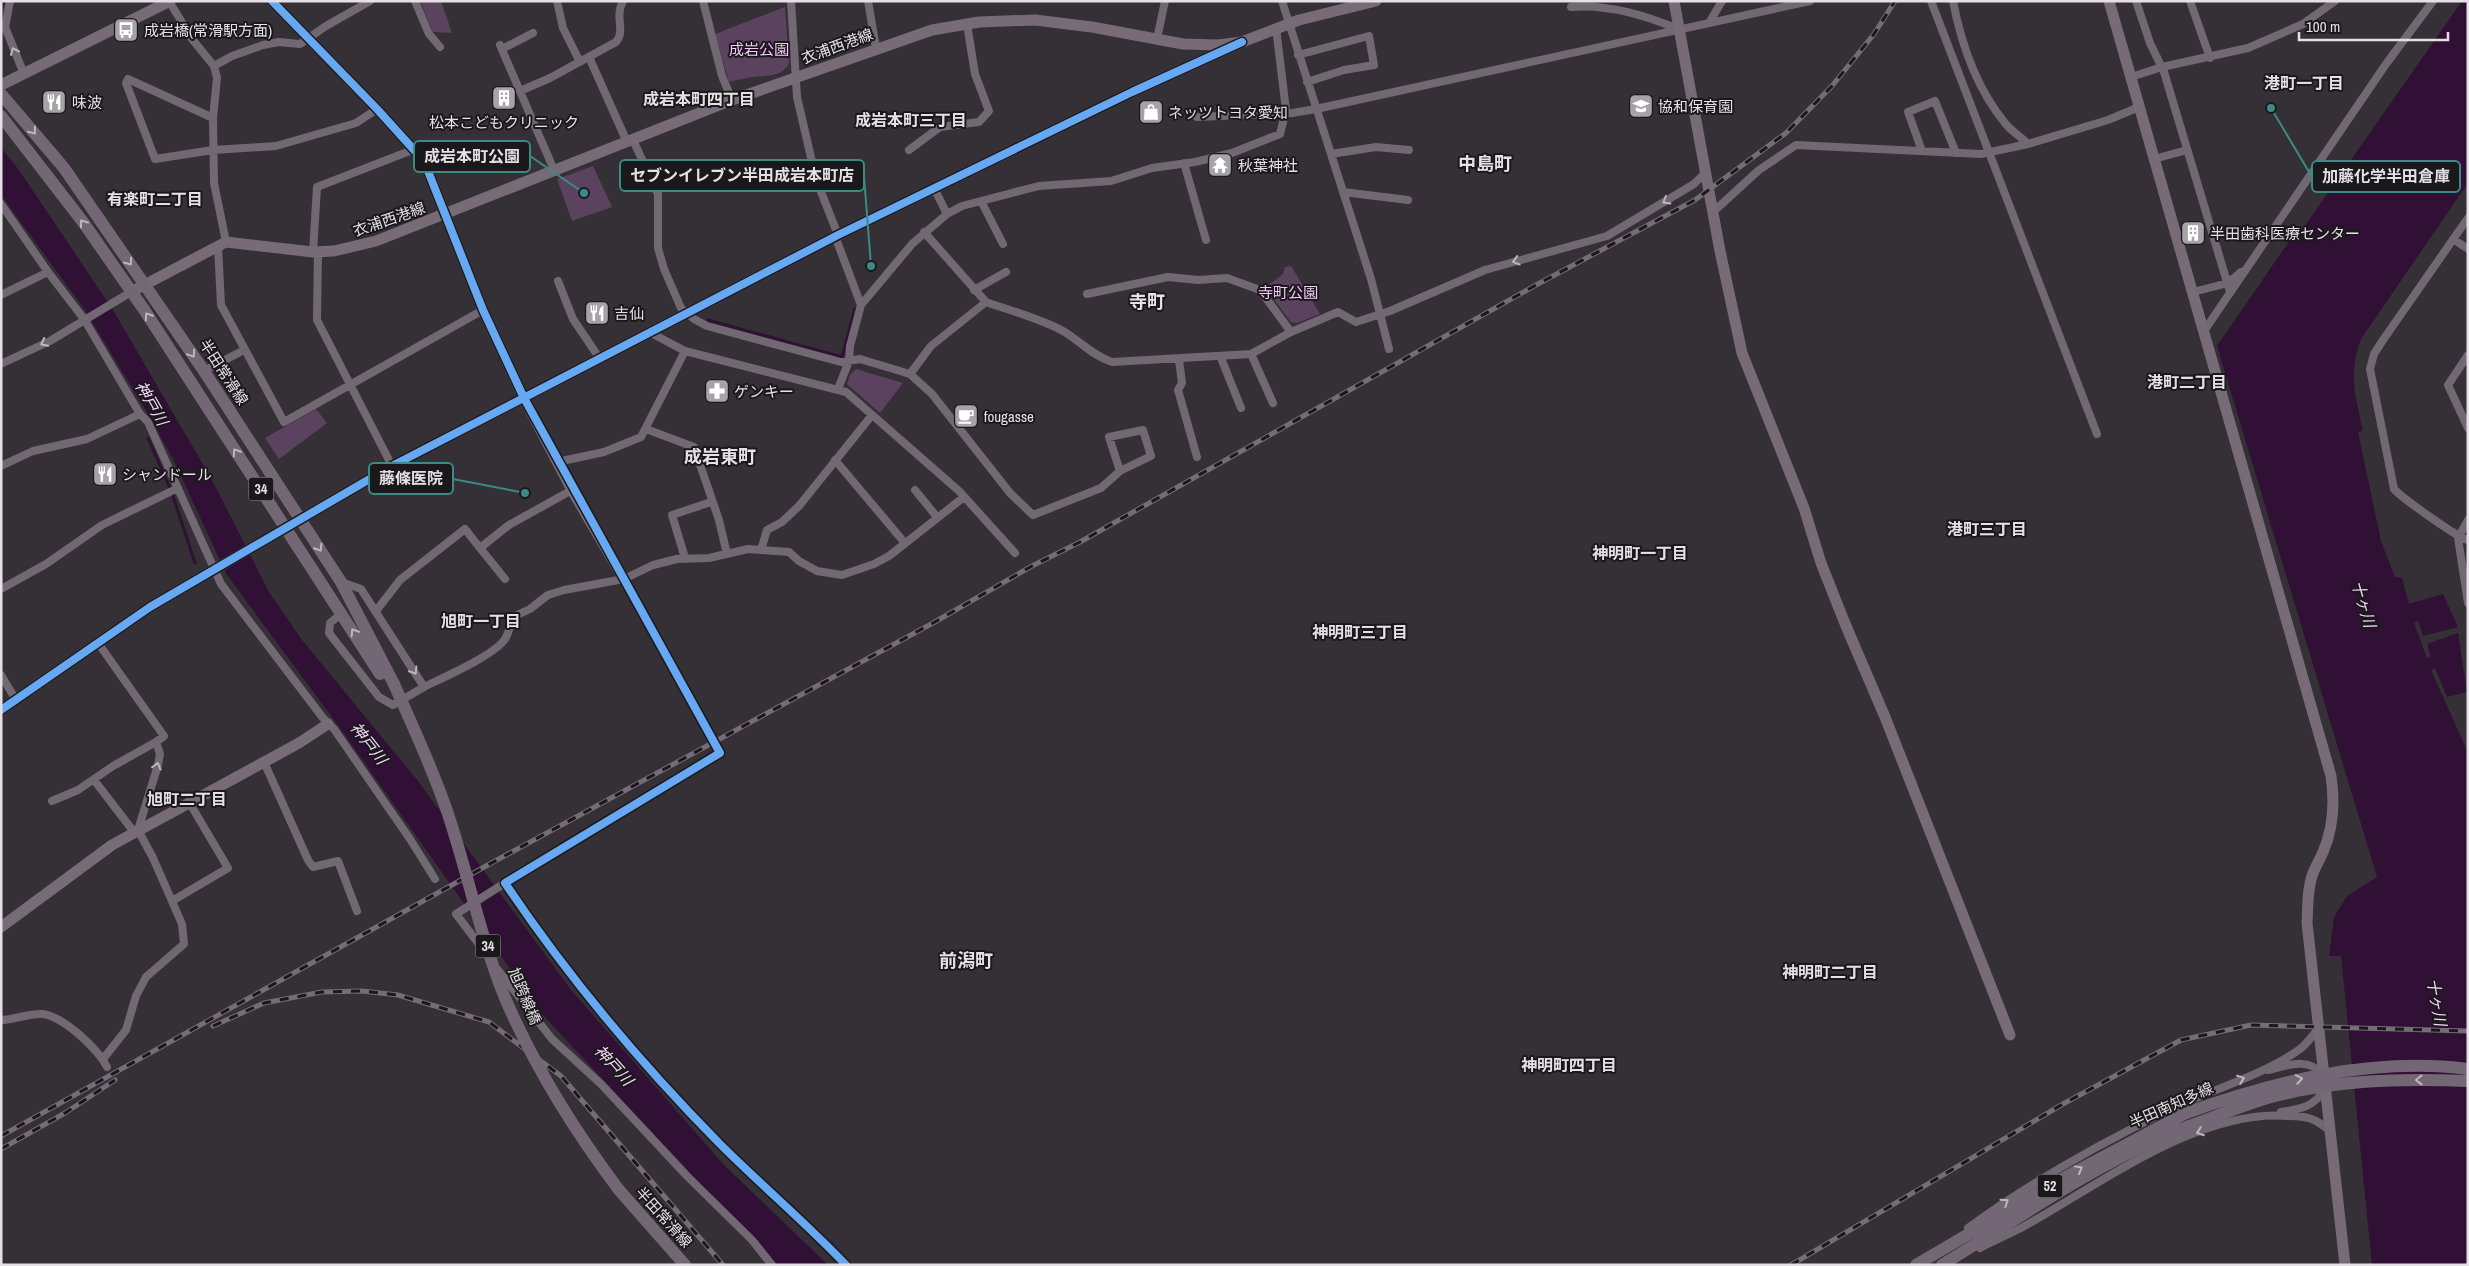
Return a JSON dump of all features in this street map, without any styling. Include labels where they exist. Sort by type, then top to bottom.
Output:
[{"type":"main road","name":"半田常滑線","points":[[1,94],[64,168],[204,371],[341,582],[392,686]]},
{"type":"main road","name":"34","points":[[1,116],[83,222],[392,686]]},
{"type":"main road","name":"旭跨線橋","points":[[392,686],[422,745],[448,814],[505,997],[550,1090],[616,1191]]},
{"type":"main road","name":"半田南知多線","points":[[1919,1263],[2069,1175],[2241,1093],[2329,1074],[2411,1067],[2468,1069]]},
{"type":"main road","name":"半田南知多線","points":[[1943,1265],[2102,1168],[2187,1119],[2306,1090],[2380,1081],[2422,1079],[2468,1082]]},
{"type":"main road","name":"半田常滑線","points":[[616,1191],[679,1265]]},
{"type":"main road","name":"半田常滑線","points":[[616,1191],[685,1265]]},
{"type":"street","points":[[10,1],[5,27],[24,74]]},
{"type":"street","points":[[1,85],[169,1],[192,39],[214,66],[217,78],[213,118],[213,150],[214,183],[222,244],[220,305],[284,422],[483,310]]},
{"type":"street","points":[[272,1],[377,109],[424,161],[483,310],[524,398],[572,490],[624,579],[720,753],[456,914],[538,1023],[743,1230],[772,1265]]},
{"type":"street","points":[[214,66],[232,56],[263,45],[279,42],[300,44],[370,1]]},
{"type":"street","points":[[415,1],[430,34],[440,47]]},
{"type":"street","points":[[557,1],[563,28],[580,62]]},
{"type":"street","points":[[520,91],[590,57],[620,38],[618,14],[623,1]]},
{"type":"street","points":[[703,1],[722,76],[732,100]]},
{"type":"street","points":[[791,1],[797,97],[816,179],[861,306]]},
{"type":"street","points":[[868,1],[876,48]]},
{"type":"street","points":[[1157,39],[1164,1]]},
{"type":"street","points":[[1282,1],[1381,314],[1389,349]]},
{"type":"street","name":"衣浦西港線","points":[[222,244],[316,252],[355,247],[445,215],[732,100],[876,48],[932,30],[967,24],[1035,20],[1195,44],[1242,42],[1288,23],[1376,1]]},
{"type":"street","points":[[1674,1],[1705,173],[1742,353],[1804,508],[1846,626],[1885,717],[2010,1035]]},
{"type":"street","points":[[1709,23],[1722,1]]},
{"type":"street","points":[[1197,117],[1286,114],[1316,109],[1810,1]]},
{"type":"street","points":[[1932,1],[2097,434]]},
{"type":"street","points":[[1953,1],[1959,30],[1984,90],[2005,124],[2028,144]]},
{"type":"street","points":[[2109,1],[2331,776],[2334,801],[2332,825],[2324,851],[2313,873],[2308,893],[2307,924],[2345,1265]]},
{"type":"street","points":[[2136,1],[2150,43],[2162,67],[2230,292]]},
{"type":"street","points":[[2190,1],[2210,58]]},
{"type":"street","points":[[2130,77],[2162,67],[2210,58],[2248,48],[2295,27],[2335,1]]},
{"type":"street","points":[[2204,331],[2386,64],[2433,1]]},
{"type":"street","points":[[1571,7],[1594,3],[1657,20],[1678,29]]},
{"type":"street","points":[[909,150],[940,127],[979,122],[989,111],[974,74],[967,24]]},
{"type":"street","points":[[838,389],[849,361],[850,346],[861,306],[924,232],[947,214],[962,206],[1039,186],[1111,181],[1152,168],[1232,153],[1280,134],[1286,114],[1286,90],[1276,28]]},
{"type":"street","points":[[533,33],[501,47],[554,170]]},
{"type":"street","points":[[1298,55],[1369,36],[1374,65],[1344,70],[1307,82]]},
{"type":"street","points":[[1,710],[150,607],[286,526],[392,466],[836,236],[1242,42]]},
{"type":"street","points":[[1195,44],[1202,49],[1203,55],[1199,62]]},
{"type":"street","points":[[590,57],[630,141],[658,194],[660,259],[681,308],[687,314],[707,326],[841,362],[860,359],[910,374],[932,394],[1010,493],[1033,515],[1101,488],[1120,471],[1151,456],[1143,430],[1109,437],[1120,471]]},
{"type":"street","points":[[213,118],[128,79],[126,84],[155,159],[213,150],[276,146],[356,122],[377,109]]},
{"type":"street","points":[[1922,151],[1908,112],[1935,101],[1956,152]]},
{"type":"street","points":[[1713,212],[1759,170],[1796,145],[1990,152],[2028,144],[2108,120],[2139,106]]},
{"type":"street","points":[[1331,154],[1376,147],[1409,150]]},
{"type":"street","points":[[392,466],[317,320],[317,187],[415,149]]},
{"type":"street","points":[[2154,159],[2187,150]]},
{"type":"street","points":[[1184,163],[1206,240]]},
{"type":"street","points":[[924,232],[986,302],[1047,323],[1064,332],[1104,360],[1112,362],[1221,358],[1252,354],[1291,332],[1338,312],[1356,322],[1381,314],[1485,270],[1607,236],[1694,184],[1705,173]]},
{"type":"street","points":[[934,188],[947,214]]},
{"type":"street","points":[[1343,192],[1408,200]]},
{"type":"street","points":[[981,201],[1003,244]]},
{"type":"street","points":[[1,204],[48,272],[84,319],[140,414],[148,422],[173,490],[221,584],[328,724],[405,831],[435,879]]},
{"type":"street","points":[[2468,218],[2382,340],[2374,354],[2370,369],[2390,478],[2394,489],[2401,498],[2450,529],[2458,538],[2468,603]]},
{"type":"street","points":[[2453,239],[2468,249]]},
{"type":"street","points":[[1,364],[50,340],[119,298],[222,244]]},
{"type":"street","points":[[2193,292],[2228,283],[2246,268]]},
{"type":"street","points":[[1,295],[48,272]]},
{"type":"street","points":[[974,290],[1006,272]]},
{"type":"street","points":[[1087,294],[1168,278],[1198,280],[1226,278],[1260,290],[1291,332]]},
{"type":"street","points":[[558,281],[573,319],[600,359]]},
{"type":"street","points":[[910,374],[931,346],[986,302]]},
{"type":"street","points":[[651,333],[685,351],[838,389],[854,397],[964,497],[1015,553]]},
{"type":"street","points":[[204,371],[244,350]]},
{"type":"street","points":[[557,462],[625,444],[641,437],[685,351]]},
{"type":"street","points":[[1252,354],[1273,403]]},
{"type":"street","points":[[2468,355],[2448,385],[2468,428]]},
{"type":"street","points":[[1221,358],[1240,408]]},
{"type":"street","points":[[1178,360],[1182,383],[1178,390],[1197,457]]},
{"type":"street","points":[[1,466],[34,451],[87,439],[140,414]]},
{"type":"street","points":[[761,550],[767,530],[782,522],[799,506],[872,415]]},
{"type":"street","points":[[646,429],[694,447],[711,502],[719,520],[727,554]]},
{"type":"street","points":[[835,460],[904,542]]},
{"type":"street","points":[[1,589],[46,564],[102,525],[173,490]]},
{"type":"street","points":[[480,548],[509,525],[572,490]]},
{"type":"street","points":[[915,490],[937,518]]},
{"type":"street","points":[[342,613],[330,623],[329,633],[379,697],[393,705],[496,648],[506,639],[513,617],[530,609],[548,595],[585,584],[624,579],[653,565],[685,558],[709,558],[748,549],[789,552],[798,561],[817,571],[842,574],[874,564],[890,556],[904,542],[964,497]]},
{"type":"street","points":[[685,558],[672,515],[711,502]]},
{"type":"street","points":[[2458,538],[2468,520]]},
{"type":"street","points":[[376,611],[400,580],[465,529],[506,579]]},
{"type":"street","points":[[2458,538],[2468,540]]},
{"type":"street","points":[[341,582],[361,589],[424,687]]},
{"type":"street","points":[[52,801],[78,790],[164,736],[98,643]]},
{"type":"street","points":[[1,676],[16,700]]},
{"type":"street","points":[[1,927],[112,845],[264,762],[328,724]]},
{"type":"street","points":[[136,831],[158,765],[160,754],[156,742]]},
{"type":"street","points":[[264,762],[312,867],[338,861],[357,911]]},
{"type":"street","points":[[94,780],[136,831],[182,924],[184,944],[146,977],[136,996],[126,1030],[103,1059]]},
{"type":"street","points":[[172,901],[228,868],[189,802]]},
{"type":"street","points":[[505,884],[537,930],[636,1052],[720,1144],[846,1265]]},
{"type":"street","points":[[1,1020],[28,1014],[44,1014],[55,1018],[83,1039],[103,1059],[107,1068]]},
{"type":"street","points":[[1919,1263],[2005,1202],[2064,1166],[2185,1102],[2257,1072],[2300,1049],[2318,1029]]},
{"type":"street","points":[[2257,1072],[2305,1063],[2313,1065],[2325,1081]]},
{"type":"street","points":[[1943,1265],[2020,1228],[2136,1160],[2172,1142],[2230,1121],[2306,1108],[2314,1103],[2325,1081]]},
{"type":"street","points":[[2272,1114],[2315,1120],[2330,1130]]},
{"type":"green space","points":[[420,1],[441,1],[452,33],[433,32]]},
{"type":"green space","name":"成岩公園","points":[[785,7],[789,64],[778,74],[750,77],[729,82],[715,34]]},
{"type":"green space","points":[[593,166],[612,207],[572,221],[557,179]]},
{"type":"green space","name":"寺町公園","points":[[1291,266],[1320,314],[1297,323],[1291,322],[1265,288],[1283,274],[1285,267]]},
{"type":"green space","points":[[856,369],[903,383],[880,413],[847,384],[850,375]]},
{"type":"green space","points":[[316,409],[327,423],[279,459],[265,438]]},
{"type":"water","name":"十ヶ川","points":[[2462,1],[2468,1],[2468,183],[2361,339],[2355,364],[2354,385],[2363,431],[2358,432],[2381,541],[2395,577],[2402,578],[2409,604],[2443,594],[2458,627],[2423,636],[2418,621],[2414,623],[2427,658],[2431,657],[2427,644],[2458,633],[2467,692],[2447,697],[2435,668],[2431,670],[2468,753],[2468,1265],[2372,1265],[2341,956],[2329,956],[2334,917],[2347,896],[2377,877],[2217,346],[2290,240],[2295,240]]},
{"type":"water","name":"神戸川","points":[[1,148],[19,170],[113,310],[212,480],[269,592],[302,640],[418,781],[571,990],[724,1165],[828,1265],[776,1265],[542,1014],[340,728],[227,575],[173,459],[148,414],[85,310],[1,195]]},
{"type":"waterway","points":[[1,6],[3,1]]},
{"type":"waterway","points":[[708,320],[842,357],[855,309]]},
{"type":"waterway","points":[[148,438],[172,493],[195,563]]},
{"type":"railway","points":[[1,1136],[486,866],[933,623],[1032,566],[1080,542],[1536,285],[1695,200],[1786,133],[1832,86],[1874,34],[1895,1]]},
{"type":"railway","points":[[213,1026],[264,1003],[322,992],[362,991],[398,995],[489,1022],[561,1076],[723,1265]]},
{"type":"railway","points":[[1791,1265],[2063,1104],[2181,1040],[2251,1025],[2468,1031]]},
{"type":"railway","points":[[1,1149],[65,1113],[115,1080]]},
{"type":"cycle path","points":[[272,1],[377,109],[424,161],[483,310],[524,398],[720,753],[505,883],[580,985],[662,1083],[720,1144],[846,1265]]},
{"type":"cycle path","points":[[1,710],[150,607],[392,466],[838,235],[1132,92],[1242,42]]},
{"type":"place","name":"成岩橋(常滑駅方面)","points":[[126,30]]},
{"type":"place","name":"松本こどもクリニック","points":[[504,98]]},
{"type":"place","name":"味波","points":[[54,102]]},
{"type":"place","name":"協和保育園","points":[[1641,106]]},
{"type":"place","name":"加藤化学半田倉庫","points":[[2271,108]]},
{"type":"place","name":"ネッツトヨタ愛知","points":[[1151,112]]},
{"type":"place","name":"秋葉神社","points":[[1220,165]]},
{"type":"place","name":"成岩本町公園","points":[[584,193]]},
{"type":"place","name":"半田歯科医療センター","points":[[2193,233]]},
{"type":"place","name":"セブンイレブン半田成岩本町店","points":[[871,266]]},
{"type":"place","name":"吉仙","points":[[597,313]]},
{"type":"place","name":"ゲンキー","points":[[717,391]]},
{"type":"place","name":"fougasse","points":[[966,416]]},
{"type":"place","name":"シャンドール","points":[[105,474]]},
{"type":"place","name":"藤條医院","points":[[525,493]]},
{"type":"district","name":"港町一丁目","points":[[2304,83]]},
{"type":"district","name":"成岩本町四丁目","points":[[699,99]]},
{"type":"district","name":"成岩本町三丁目","points":[[911,120]]},
{"type":"district","name":"中島町","points":[[1485,163]]},
{"type":"district","name":"有楽町二丁目","points":[[155,199]]},
{"type":"district","name":"寺町","points":[[1147,301]]},
{"type":"district","name":"港町二丁目","points":[[2187,382]]},
{"type":"district","name":"成岩東町","points":[[720,456]]},
{"type":"district","name":"港町三丁目","points":[[1987,529]]},
{"type":"district","name":"神明町一丁目","points":[[1640,553]]},
{"type":"district","name":"旭町一丁目","points":[[481,621]]},
{"type":"district","name":"神明町三丁目","points":[[1360,632]]},
{"type":"district","name":"旭町二丁目","points":[[187,799]]},
{"type":"district","name":"前潟町","points":[[966,960]]},
{"type":"district","name":"神明町二丁目","points":[[1830,972]]},
{"type":"district","name":"神明町四丁目","points":[[1569,1065]]}]
